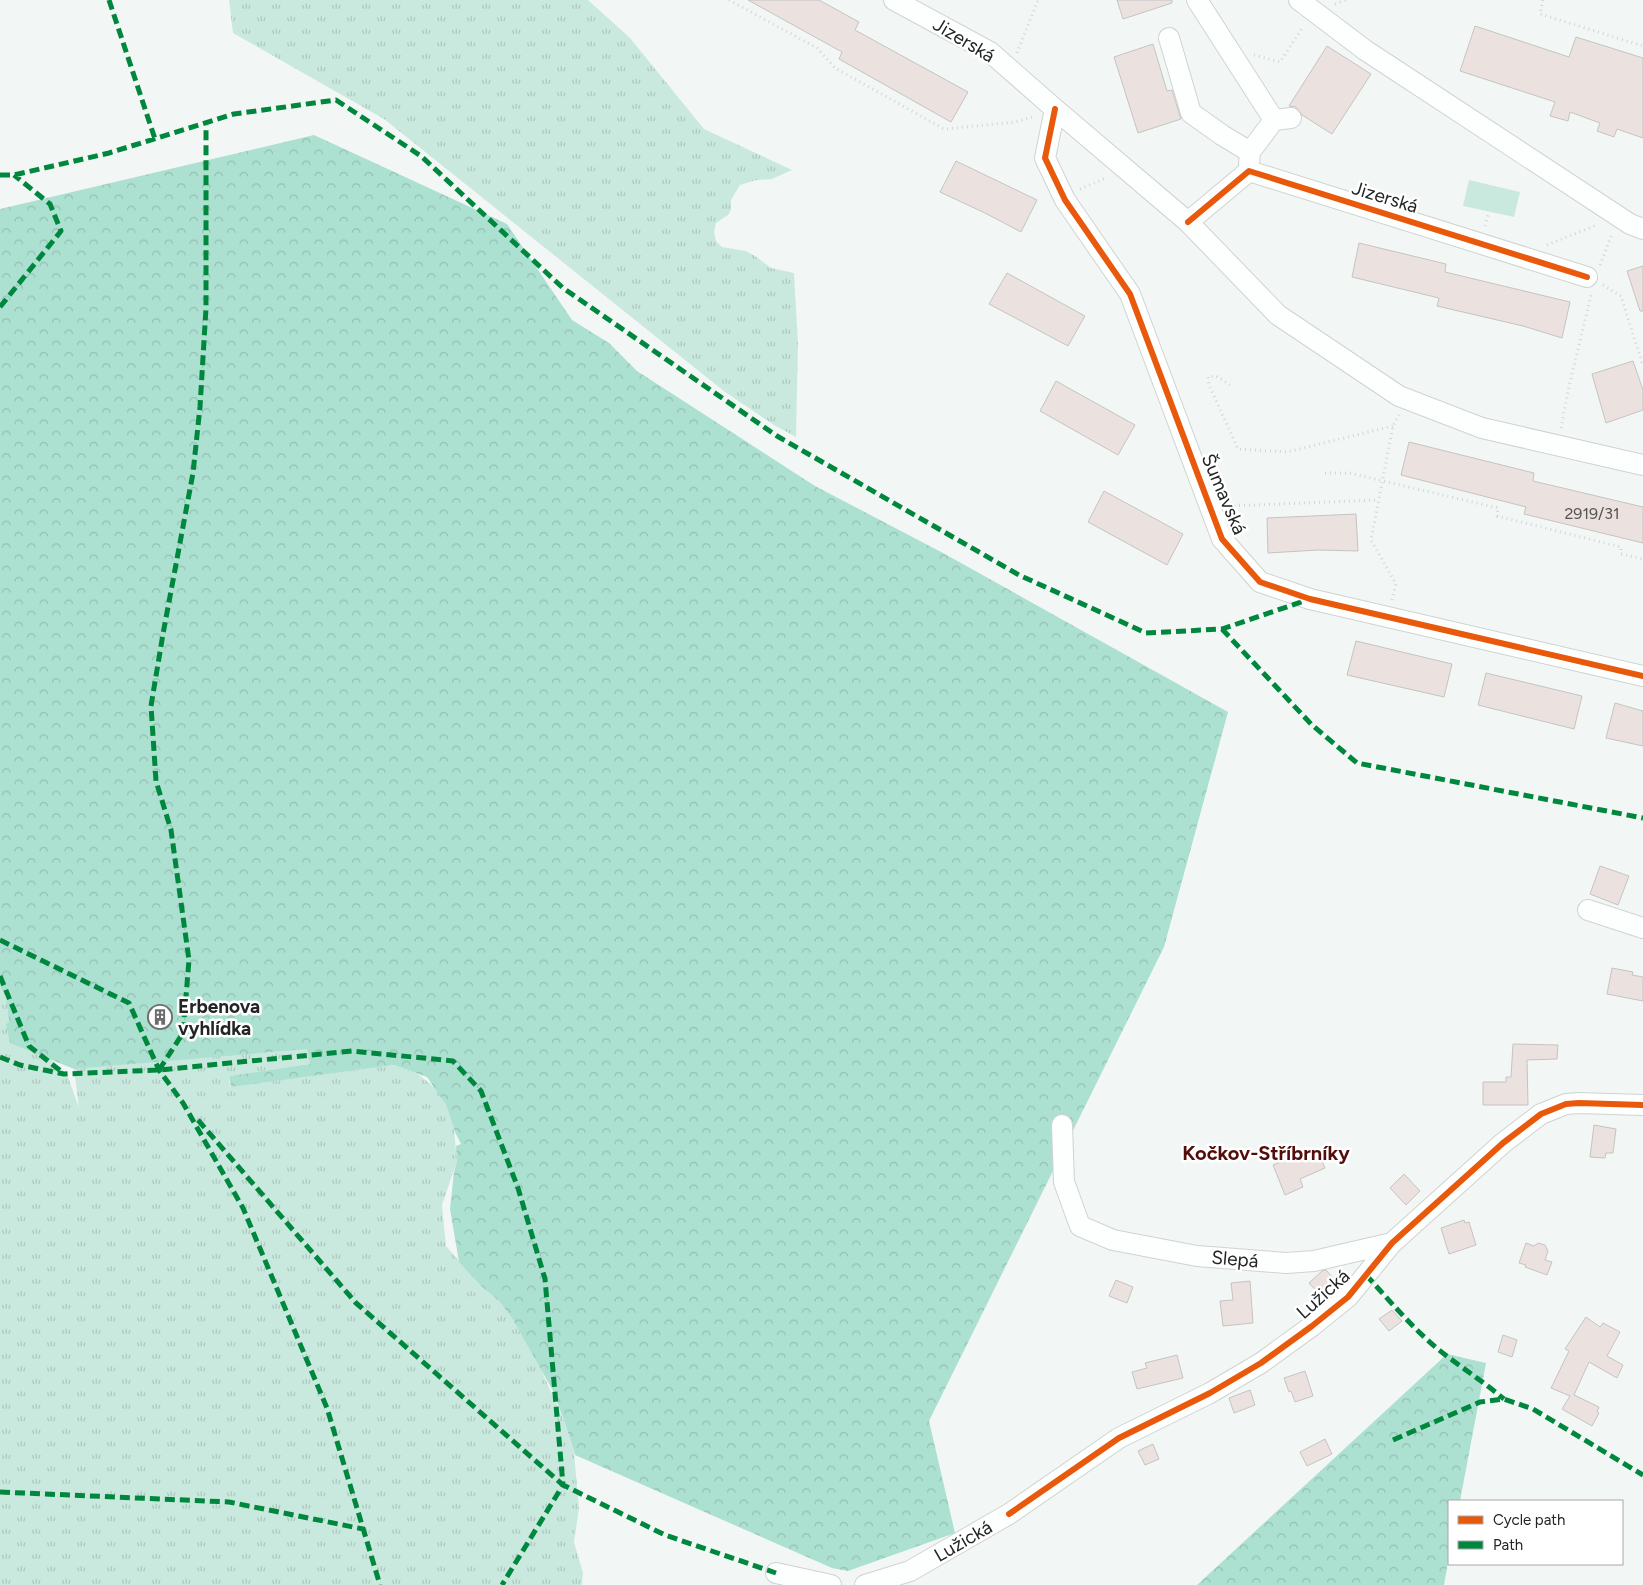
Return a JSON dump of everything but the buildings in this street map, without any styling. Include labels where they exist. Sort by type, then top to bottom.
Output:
[{"type":"street","name":"Jizerská","points":[[894,0],[990,52],[1054,109],[1188,222],[1278,315],[1399,396],[1482,428],[1643,465]]},
{"type":"street","points":[[1188,222],[1249,161],[1283,119],[1228,48],[1197,0]]},
{"type":"street","points":[[1306,6],[1365,50],[1619,217],[1630,224],[1643,228]]},
{"type":"street","name":"Jizerská","points":[[1169,38],[1191,113],[1222,135],[1249,161],[1591,279]]},
{"type":"street","name":"Šumavská","points":[[1054,109],[1046,158],[1064,196],[1130,294],[1222,539],[1260,582],[1310,599],[1643,676]]},
{"type":"street","points":[[1588,910],[1643,928]]},
{"type":"street","name":"Lužická","points":[[865,1585],[910,1571],[1009,1514],[1050,1488],[1088,1458],[1120,1438],[1210,1393],[1276,1352],[1312,1326],[1348,1296],[1392,1242],[1503,1143],[1541,1114],[1566,1104],[1643,1105]]},
{"type":"street","name":"Slepá","points":[[1062,1125],[1064,1182],[1080,1226],[1113,1240],[1198,1256],[1286,1263],[1314,1260],[1392,1242]]},
{"type":"street","points":[[776,1573],[832,1585]]},
{"type":"path","points":[[729,0],[817,48],[835,68],[944,129],[1016,122],[1054,109]]},
{"type":"path","points":[[1010,70],[1038,0]]},
{"type":"path","points":[[1543,0],[1540,14],[1643,46]]},
{"type":"path","points":[[1228,48],[1280,62],[1306,6]]},
{"type":"path","points":[[1064,196],[1126,169]]},
{"type":"path","points":[[1547,245],[1619,217]]},
{"type":"path","points":[[1557,445],[1591,279],[1619,217]]},
{"type":"path","points":[[1591,279],[1621,296],[1643,366]]},
{"type":"path","points":[[1230,384],[1216,376],[1208,377],[1209,385],[1238,449],[1287,452],[1393,426]]},
{"type":"path","points":[[1388,617],[1396,584],[1371,540],[1393,426],[1406,399]]},
{"type":"path","points":[[1325,473],[1349,473],[1498,508],[1497,516],[1621,547],[1621,554],[1643,559]]},
{"type":"path","points":[[1210,506],[1378,500]]},
{"type":"green space","points":[[229,0],[588,0],[630,38],[704,129],[792,170],[772,179],[756,180],[740,185],[731,200],[731,210],[728,215],[716,223],[714,232],[716,241],[722,247],[746,251],[771,268],[794,273],[798,344],[796,437],[774,425],[725,392],[384,119],[233,33]]},
{"type":"green space","points":[[314,135],[507,224],[572,320],[609,343],[637,371],[815,486],[943,553],[1228,712],[1164,947],[929,1421],[955,1533],[848,1571],[832,1568],[575,1455],[552,1389],[512,1318],[499,1301],[481,1286],[459,1262],[450,1209],[457,1161],[456,1146],[461,1144],[446,1105],[427,1077],[394,1065],[231,1087],[229,1076],[310,1064],[307,1049],[74,1069],[10,1043],[6,1024],[9,1022],[6,998],[0,986],[0,209]]},
{"type":"green space","points":[[1469,180],[1520,192],[1514,217],[1463,206]]},
{"type":"green space","points":[[0,986],[6,998],[9,1022],[67,1074],[79,1108],[74,1069],[307,1048],[310,1064],[229,1076],[230,1087],[394,1065],[418,1074],[435,1088],[446,1105],[454,1129],[457,1161],[442,1205],[446,1246],[481,1286],[499,1301],[512,1318],[539,1365],[565,1423],[574,1453],[579,1508],[574,1542],[583,1573],[582,1585],[0,1585]]},
{"type":"green space","points":[[1447,1354],[1486,1363],[1460,1500],[1448,1500],[1448,1562],[1444,1585],[1197,1585]]},
{"type":"marked path","points":[[109,0],[155,139]]},
{"type":"marked path","points":[[0,175],[14,175],[109,153],[234,114],[336,100],[421,156],[563,288],[777,436],[1019,575],[1146,633],[1222,629],[1310,599]]},
{"type":"marked path","points":[[159,1070],[183,1033],[189,960],[171,830],[156,781],[151,706],[193,473],[200,407],[206,308],[206,123]]},
{"type":"marked path","points":[[0,307],[61,231],[50,204],[14,175]]},
{"type":"marked path","points":[[1222,629],[1312,725],[1357,763],[1643,818]]},
{"type":"marked path","points":[[0,940],[129,1003],[159,1070],[183,1103],[243,1208],[327,1408],[380,1585]]},
{"type":"marked path","points":[[0,976],[29,1046],[62,1072]]},
{"type":"marked path","points":[[0,1057],[20,1065],[64,1074],[159,1070],[352,1051],[453,1061],[481,1091],[518,1188],[545,1279],[563,1485],[665,1535],[776,1573]]},
{"type":"marked path","points":[[198,1120],[356,1303],[563,1485],[502,1585]]},
{"type":"marked path","points":[[1366,1275],[1405,1318],[1437,1348],[1504,1399]]},
{"type":"marked path","points":[[1393,1440],[1480,1402],[1504,1399],[1533,1409],[1643,1475]]},
{"type":"marked path","points":[[0,1492],[229,1502],[363,1529]]},
{"type":"cycle path","points":[[1055,109],[1045,158],[1065,200],[1130,294],[1222,539],[1260,582],[1310,599],[1643,676]]},
{"type":"cycle path","points":[[1188,222],[1249,171],[1587,277]]},
{"type":"cycle path","points":[[1009,1514],[1119,1438],[1210,1393],[1261,1363],[1312,1326],[1348,1297],[1392,1243],[1503,1143],[1541,1114],[1566,1104],[1643,1105]]},
{"type":"place","name":"Erbenova vyhlídka","points":[[160,1017]]},
{"type":"district","name":"Kočkov-Stříbrníky","points":[[1266,1153]]}]
